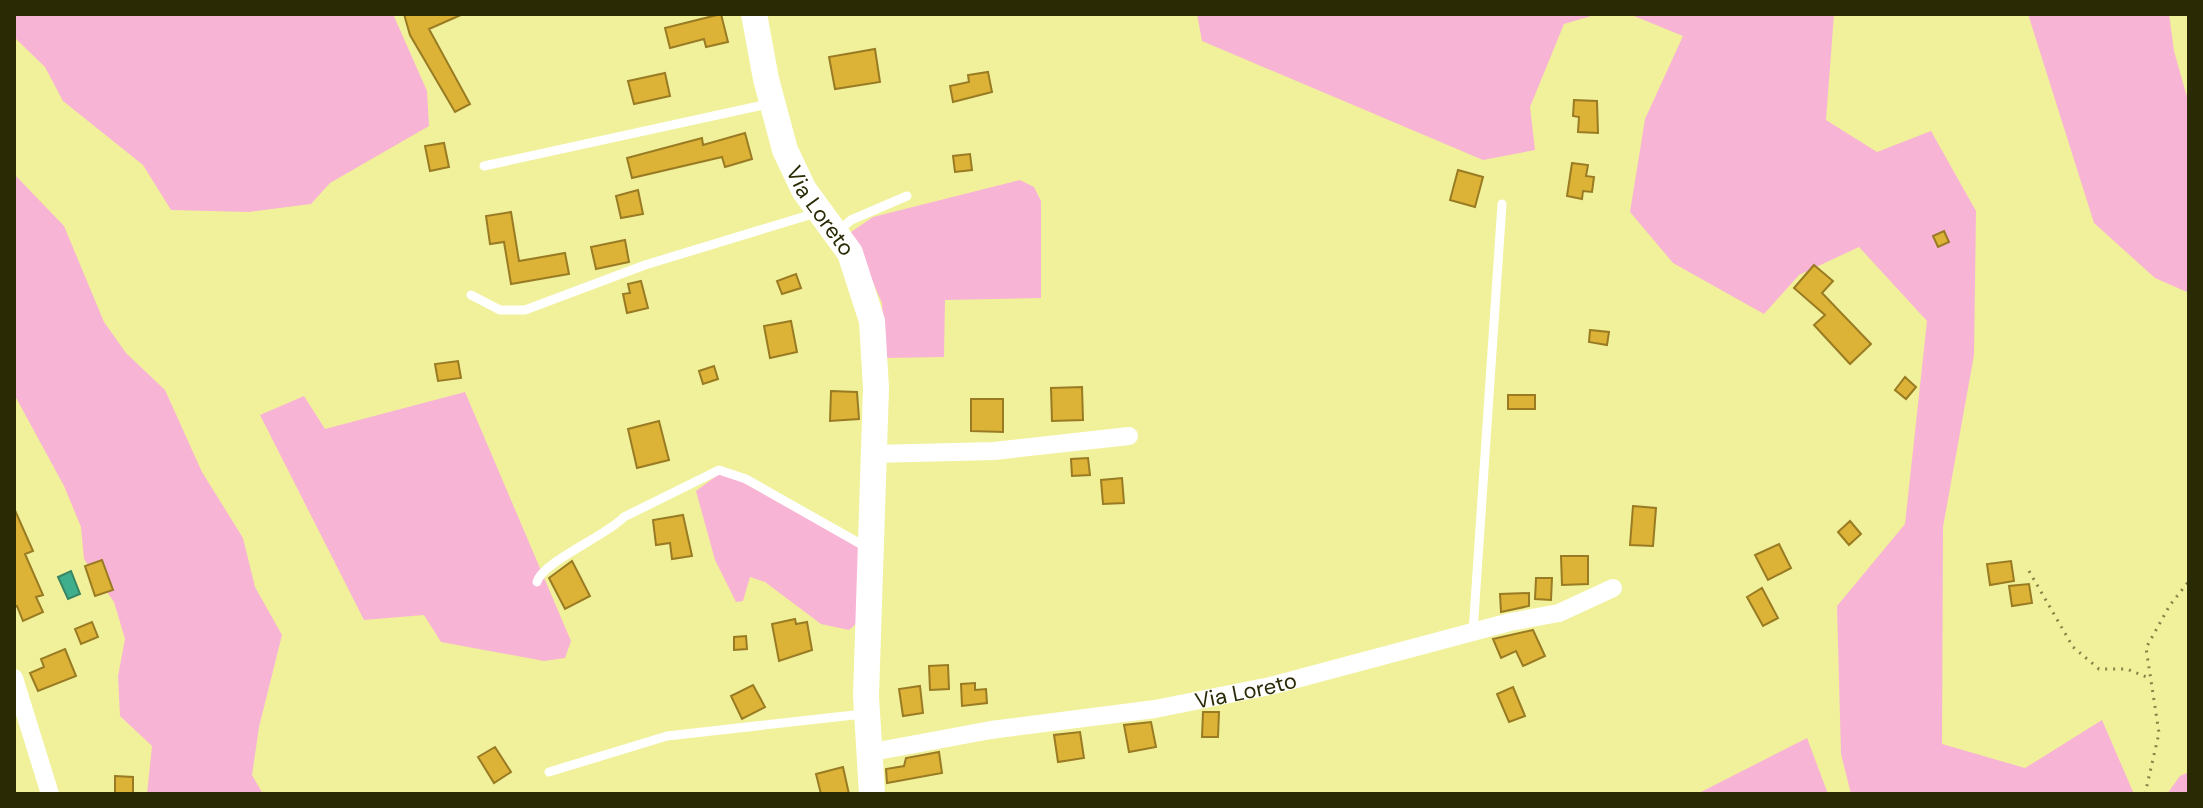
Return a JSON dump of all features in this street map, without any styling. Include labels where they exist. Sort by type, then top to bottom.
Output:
[{"type":"street","name":"Via Loreto","points":[[754,14],[772,104],[785,150],[804,190],[844,242],[861,280],[872,321],[876,388],[866,714],[872,794]]},
{"type":"street","points":[[873,454],[994,451],[1129,436]]},
{"type":"street","name":"Via Loreto","points":[[867,753],[982,731],[1187,703],[1314,675],[1559,613],[1613,588]]},
{"type":"street","points":[[14,678],[50,794]]},
{"type":"lane","points":[[484,166],[772,104]]},
{"type":"lane","points":[[844,242],[846,223],[907,196]]},
{"type":"lane","points":[[1473,633],[1502,204]]},
{"type":"lane","points":[[471,295],[500,310],[525,310],[645,265],[774,229],[821,212]]},
{"type":"lane","points":[[537,582],[547,569],[613,529],[624,517],[719,470],[746,479],[869,549]]},
{"type":"lane","points":[[549,772],[667,736],[866,714]]},
{"type":"path","points":[[2029,571],[2073,647],[2099,669],[2127,669],[2151,679]]},
{"type":"path","points":[[2145,794],[2159,733],[2146,648],[2170,605],[2189,581]]},
{"type":"shaded area","points":[[14,14],[393,14],[427,91],[429,126],[330,183],[311,204],[249,212],[171,210],[143,165],[63,101],[45,67],[14,37]]},
{"type":"shaded area","points":[[1197,14],[1598,14],[1564,24],[1530,107],[1535,150],[1483,160],[1202,41]]},
{"type":"shaded area","points":[[1629,14],[1834,14],[1826,120],[1877,152],[1931,131],[1976,211],[1974,355],[1943,527],[1942,744],[2025,768],[2102,720],[2134,794],[1851,794],[1841,754],[1837,606],[1905,524],[1927,321],[1859,247],[1799,275],[1764,314],[1673,263],[1630,212],[1645,119],[1683,36]]},
{"type":"shaded area","points":[[2028,14],[2169,14],[2174,51],[2189,104],[2189,293],[2155,278],[2094,223]]},
{"type":"shaded area","points":[[14,174],[64,226],[104,322],[126,353],[165,390],[202,472],[243,538],[255,587],[282,635],[259,727],[252,775],[263,794],[147,794],[152,746],[120,716],[118,676],[125,639],[114,602],[84,559],[81,527],[64,486],[14,394]]},
{"type":"shaded area","points":[[1020,180],[1034,187],[1041,201],[1041,298],[945,300],[944,357],[885,358],[882,303],[851,232],[873,217]]},
{"type":"shaded area","points":[[465,392],[571,641],[565,658],[544,661],[441,642],[424,615],[364,620],[260,415],[304,396],[325,429]]},
{"type":"shaded area","points":[[719,474],[730,475],[862,549],[856,624],[849,630],[821,624],[765,582],[750,577],[743,601],[736,602],[715,560],[696,491]]},
{"type":"shaded area","points":[[71,571],[80,594],[68,599],[58,577]]},
{"type":"shaded area","points":[[1807,738],[1828,794],[1697,794]]},
{"type":"shaded area","points":[[2189,772],[2189,794],[2167,794],[2180,776]]},
{"type":"building","points":[[404,14],[463,14],[429,29],[470,104],[455,112],[410,35]]},
{"type":"building","points":[[721,14],[728,42],[706,47],[704,39],[670,48],[665,28]]},
{"type":"building","points":[[875,49],[880,82],[835,89],[829,57]]},
{"type":"building","points":[[988,72],[992,92],[953,102],[950,86],[969,82],[968,75]]},
{"type":"building","points":[[665,73],[670,96],[634,104],[628,81]]},
{"type":"building","points":[[1574,100],[1597,101],[1598,133],[1578,132],[1579,117],[1573,116]]},
{"type":"building","points":[[745,133],[752,159],[725,167],[722,157],[632,178],[627,158],[702,138],[703,145]]},
{"type":"building","points":[[444,143],[449,167],[430,171],[425,146]]},
{"type":"building","points":[[970,154],[972,170],[955,172],[953,156]]},
{"type":"building","points":[[1572,163],[1588,165],[1586,176],[1594,177],[1592,192],[1583,191],[1582,199],[1567,196]]},
{"type":"building","points":[[1458,170],[1483,177],[1475,207],[1450,200]]},
{"type":"building","points":[[638,190],[643,214],[621,218],[616,196]]},
{"type":"building","points":[[511,212],[519,261],[565,253],[569,274],[511,284],[504,242],[490,244],[486,216]]},
{"type":"building","points":[[1944,231],[1949,242],[1938,247],[1933,236]]},
{"type":"building","points":[[625,240],[629,262],[596,269],[591,247]]},
{"type":"building","points":[[1814,265],[1833,281],[1822,293],[1871,344],[1850,364],[1814,325],[1825,315],[1794,288]]},
{"type":"building","points":[[796,274],[801,288],[782,294],[777,281]]},
{"type":"building","points":[[641,281],[648,308],[627,313],[623,294],[630,293],[628,284]]},
{"type":"building","points":[[791,321],[797,352],[770,358],[764,326]]},
{"type":"building","points":[[1590,330],[1609,332],[1607,345],[1589,342]]},
{"type":"building","points":[[458,361],[461,378],[438,381],[435,364]]},
{"type":"building","points":[[714,366],[718,379],[703,384],[699,371]]},
{"type":"building","points":[[1905,377],[1916,387],[1906,399],[1895,390]]},
{"type":"building","points":[[1082,387],[1083,420],[1052,421],[1051,388]]},
{"type":"building","points":[[831,391],[857,392],[859,419],[830,421]]},
{"type":"building","points":[[1508,395],[1535,395],[1535,409],[1508,409]]},
{"type":"building","points":[[971,399],[1003,399],[1003,432],[971,431]]},
{"type":"building","points":[[659,421],[669,460],[637,468],[628,429]]},
{"type":"building","points":[[1088,458],[1090,475],[1072,476],[1071,459]]},
{"type":"building","points":[[1122,478],[1124,503],[1103,504],[1101,480]]},
{"type":"building","points":[[1633,506],[1656,508],[1653,546],[1630,545]]},
{"type":"building","points":[[14,508],[33,551],[25,554],[43,595],[36,597],[43,612],[23,621],[17,606],[14,608]]},
{"type":"building","points":[[683,515],[692,556],[672,559],[670,543],[656,545],[653,520]]},
{"type":"building","points":[[1850,521],[1861,534],[1849,545],[1838,532]]},
{"type":"building","points":[[1779,544],[1791,568],[1768,580],[1755,555]]},
{"type":"building","points":[[1561,556],[1588,556],[1588,584],[1562,585]]},
{"type":"building","points":[[102,560],[113,590],[95,596],[85,566]]},
{"type":"building","points":[[572,561],[590,596],[565,609],[549,578]]},
{"type":"building","points":[[2011,561],[2014,581],[1990,585],[1987,564]]},
{"type":"building","points":[[1536,578],[1552,578],[1551,600],[1535,599]]},
{"type":"building","points":[[2029,584],[2032,603],[2012,606],[2009,586]]},
{"type":"building","points":[[1762,588],[1778,618],[1763,626],[1747,597]]},
{"type":"building","points":[[1529,593],[1529,606],[1501,612],[1500,594]]},
{"type":"building","points":[[795,619],[796,624],[807,622],[812,650],[779,661],[772,624]]},
{"type":"building","points":[[92,622],[98,637],[81,644],[75,629]]},
{"type":"building","points":[[1533,630],[1545,656],[1523,666],[1516,651],[1501,658],[1493,639]]},
{"type":"building","points":[[746,636],[747,649],[734,650],[734,637]]},
{"type":"building","points":[[65,649],[76,676],[38,691],[30,673],[44,667],[41,659]]},
{"type":"building","points":[[948,665],[949,689],[930,690],[929,666]]},
{"type":"building","points":[[975,683],[975,690],[986,689],[987,703],[962,706],[961,684]]},
{"type":"building","points":[[753,685],[765,707],[742,719],[731,696]]},
{"type":"building","points":[[920,686],[923,713],[903,716],[899,689]]},
{"type":"building","points":[[1513,687],[1525,716],[1509,722],[1497,694]]},
{"type":"building","points":[[1203,712],[1219,712],[1218,737],[1202,737]]},
{"type":"building","points":[[1151,722],[1156,747],[1129,752],[1124,725]]},
{"type":"building","points":[[1080,732],[1084,758],[1058,762],[1054,735]]},
{"type":"building","points":[[495,747],[511,772],[494,783],[478,757]]},
{"type":"building","points":[[939,752],[942,773],[887,783],[886,769],[904,766],[906,758]]},
{"type":"building","points":[[843,767],[849,794],[821,794],[816,774]]},
{"type":"building","points":[[115,776],[133,777],[133,793],[115,793]]}]
